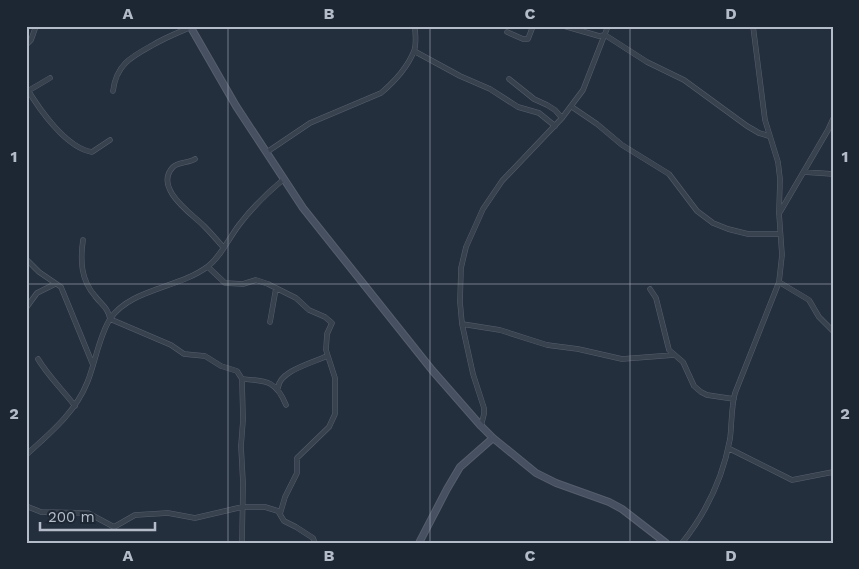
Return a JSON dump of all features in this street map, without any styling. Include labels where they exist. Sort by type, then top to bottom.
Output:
[{"type":"main road","points":[[190,27],[221,81],[317,227],[432,370],[481,426],[536,473],[556,483],[609,502],[636,519],[666,543]]},
{"type":"main road","points":[[419,543],[460,468],[493,438]]},
{"type":"street","points":[[26,45],[34,34],[36,26]]},
{"type":"street","points":[[267,152],[310,123],[381,93],[390,86],[414,51],[416,41],[415,26]]},
{"type":"street","points":[[507,32],[528,39],[533,26]]},
{"type":"street","points":[[564,26],[600,36],[605,35],[630,52],[684,80],[747,126],[769,136]]},
{"type":"street","points":[[481,426],[484,408],[473,374],[462,324],[460,302],[461,268],[466,247],[483,210],[502,181],[556,126],[583,90],[608,26]]},
{"type":"street","points":[[682,543],[695,526],[709,502],[728,448],[734,399],[779,282],[782,255],[779,214],[780,179],[778,162],[769,136],[761,98],[753,26]]},
{"type":"street","points":[[113,91],[116,77],[128,60],[169,35],[190,27]]},
{"type":"street","points":[[414,51],[490,90],[518,107],[539,113],[556,126]]},
{"type":"street","points":[[50,78],[27,89],[44,115],[65,137],[79,148],[92,152],[110,140]]},
{"type":"street","points":[[509,79],[534,100],[547,105],[562,118]]},
{"type":"street","points":[[572,107],[622,144],[669,174],[697,211],[713,222],[728,229],[748,234],[780,234]]},
{"type":"street","points":[[779,214],[833,119]]},
{"type":"street","points":[[195,159],[173,167],[169,177],[169,190],[174,198],[223,246]]},
{"type":"street","points":[[804,172],[833,174]]},
{"type":"street","points":[[110,319],[139,296],[178,282],[208,267],[256,204],[284,179]]},
{"type":"street","points":[[26,455],[70,414],[87,384],[110,319],[110,314],[93,294],[84,277],[80,261],[83,240]]},
{"type":"street","points":[[26,259],[61,287],[93,365]]},
{"type":"street","points":[[208,267],[225,283],[243,284],[256,280],[276,288],[296,298],[309,310],[330,320],[332,323],[327,334],[326,344],[327,356],[335,378],[335,414],[329,427],[297,458],[297,473],[285,497],[280,514]]},
{"type":"street","points":[[779,282],[808,300],[819,317],[833,331]]},
{"type":"street","points":[[26,308],[37,293],[55,284]]},
{"type":"street","points":[[270,322],[276,288]]},
{"type":"street","points":[[650,290],[656,298],[666,344],[669,350],[683,362],[694,386],[701,392],[717,397],[734,399]]},
{"type":"street","points":[[110,319],[171,344],[184,354],[209,358],[218,365],[237,371],[242,379],[242,543]]},
{"type":"street","points":[[462,324],[500,330],[546,345],[578,349],[622,359],[674,355]]},
{"type":"street","points":[[286,405],[278,388],[278,382],[285,374],[327,356]]},
{"type":"street","points":[[38,359],[74,406]]},
{"type":"street","points":[[242,379],[263,381],[278,388]]},
{"type":"street","points":[[728,448],[792,480],[833,472]]},
{"type":"street","points":[[26,506],[41,512],[81,511],[114,527],[135,515],[168,512],[195,518],[242,508],[265,507],[278,512],[284,522],[296,526],[313,538],[315,543]]}]
